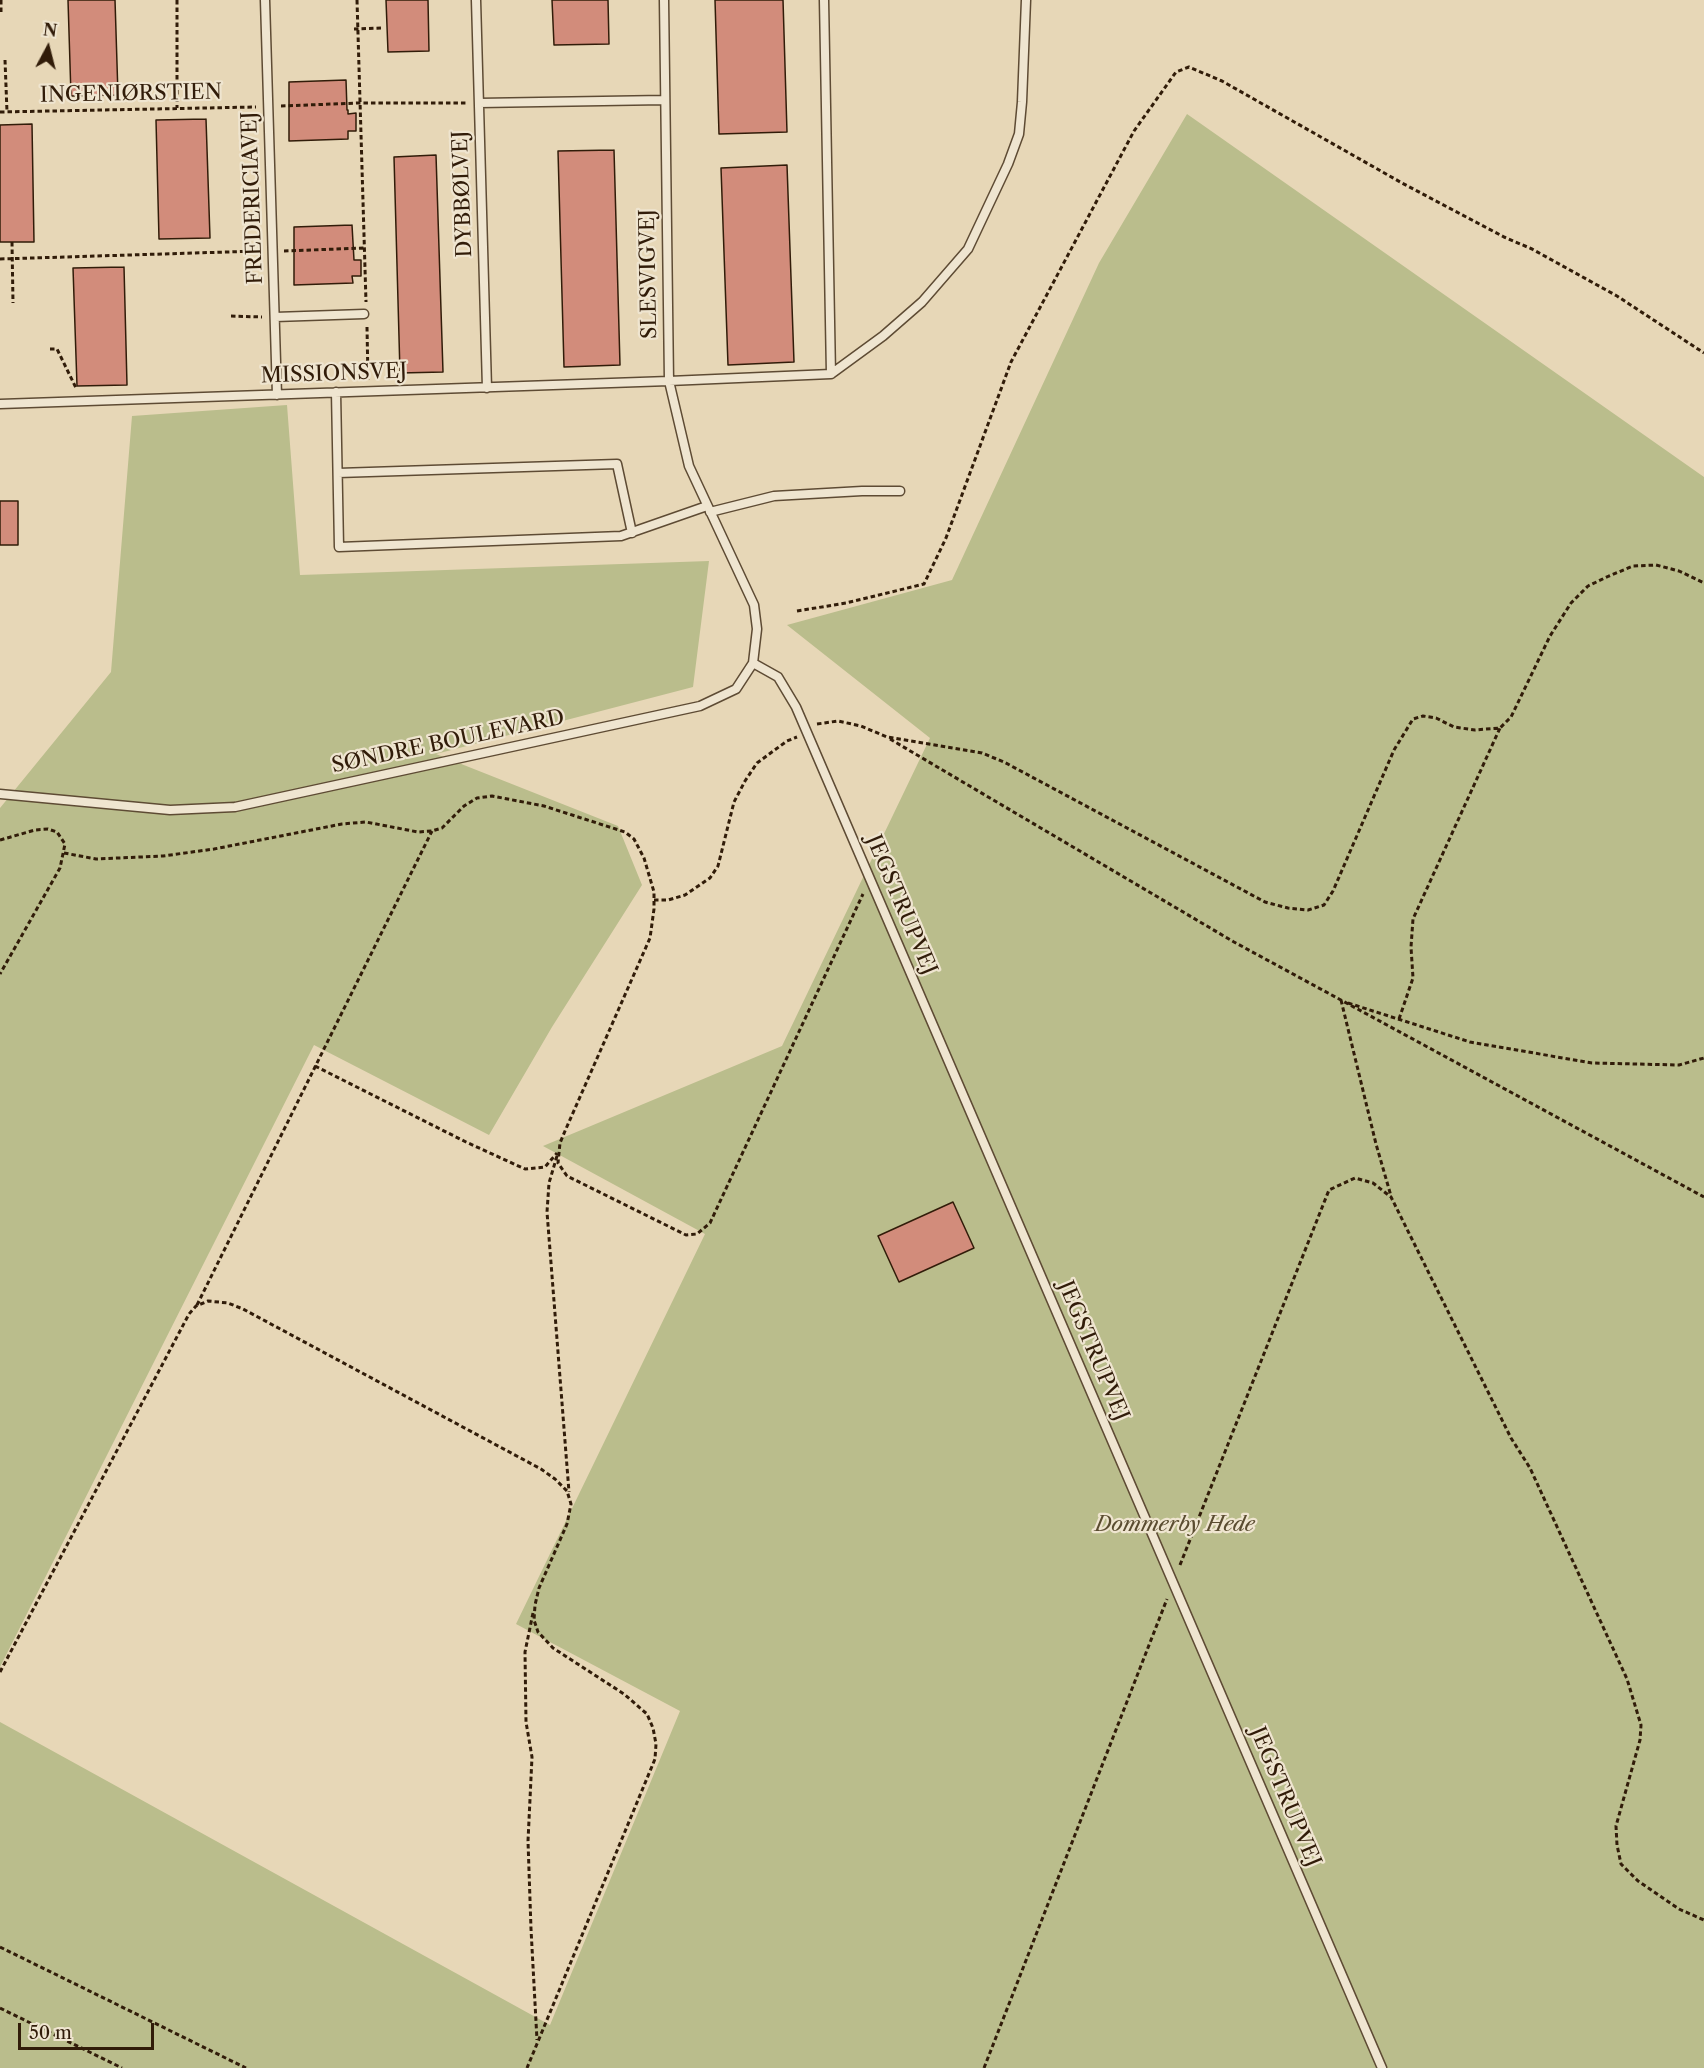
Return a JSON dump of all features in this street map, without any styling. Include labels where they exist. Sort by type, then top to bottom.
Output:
[{"type":"lane","name":"FREDERICIAVEJ","points":[[265,0],[277,395]]},
{"type":"lane","name":"DYBBØLVEJ","points":[[476,0],[487,387]]},
{"type":"lane","name":"SLESVIGVEJ","points":[[664,0],[669,381],[689,466],[722,537]]},
{"type":"lane","points":[[824,0],[831,374]]},
{"type":"lane","points":[[831,374],[883,336],[922,302],[968,249],[1008,164],[1019,134],[1026,0]]},
{"type":"lane","points":[[479,103],[664,100]]},
{"type":"lane","points":[[274,317],[364,314]]},
{"type":"lane","name":"MISSIONSVEJ","points":[[0,404],[831,374]]},
{"type":"lane","points":[[336,392],[339,547],[621,536],[709,509],[774,496],[900,491]]},
{"type":"lane","points":[[338,473],[616,464],[632,533]]},
{"type":"lane","name":"SØNDRE BOULEVARD","points":[[0,794],[170,810],[235,807],[700,705],[736,689],[753,663],[757,629],[754,605],[722,537]]},
{"type":"lane","name":"JEGSTRUPVEJ","points":[[753,663],[778,677],[806,729],[1382,2068]]},
{"type":"path","points":[[1,0],[1,13]]},
{"type":"path","points":[[177,0],[177,108]]},
{"type":"path","points":[[357,0],[359,168],[366,303]]},
{"type":"path","points":[[356,28],[381,28]]},
{"type":"path","points":[[5,60],[7,112]]},
{"type":"path","points":[[797,611],[846,603],[924,584],[946,538],[1011,362],[1134,131],[1176,72],[1188,67],[1222,81],[1402,183],[1504,237],[1542,254],[1617,296],[1704,353]]},
{"type":"path","name":"INGENIØRSTIEN","points":[[0,112],[359,103],[479,103]]},
{"type":"path","points":[[12,242],[13,303]]},
{"type":"path","points":[[0,259],[364,248]]},
{"type":"path","points":[[231,316],[274,317]]},
{"type":"path","points":[[367,325],[369,391]]},
{"type":"path","points":[[50,349],[57,349],[77,390],[78,402]]},
{"type":"path","points":[[1399,1019],[1413,978],[1413,919],[1500,728],[1511,717],[1550,636],[1571,603],[1588,586],[1633,566],[1656,565],[1679,571],[1704,583]]},
{"type":"path","points":[[886,737],[982,753],[1004,762],[1265,902],[1308,910],[1324,905],[1333,891],[1394,750],[1413,719],[1423,716],[1436,718],[1454,727],[1475,730],[1500,728]]},
{"type":"path","points":[[654,900],[668,900],[685,895],[710,878],[718,866],[734,802],[757,763],[806,729],[838,721],[861,726],[886,737],[1234,942],[1704,1197]]},
{"type":"path","points":[[64,853],[96,859],[163,856],[214,849],[342,824],[366,822],[418,832],[432,831],[442,828],[464,806],[477,798],[492,796],[544,806],[603,823],[625,832],[634,838],[650,875],[654,900],[650,938],[565,1131],[549,1183],[547,1212],[571,1504],[567,1524],[539,1588],[525,1652],[526,1722],[532,1757],[528,1840],[537,2041]]},
{"type":"path","points":[[0,840],[35,830],[48,829],[57,832],[65,844],[60,868],[0,974]]},
{"type":"path","points":[[0,1672],[189,1314],[196,1306],[432,831]]},
{"type":"path","points":[[558,1152],[558,1163],[567,1176],[686,1235],[697,1234],[704,1229],[710,1223],[870,879]]},
{"type":"path","points":[[1341,1000],[1470,1042],[1592,1064],[1679,1065],[1704,1058]]},
{"type":"path","points":[[1341,1000],[1391,1197],[1511,1438],[1530,1468],[1627,1679],[1641,1725],[1640,1740],[1616,1826],[1621,1864],[1638,1881],[1679,1909],[1704,1920]]},
{"type":"path","points":[[315,1066],[525,1169],[545,1167],[558,1152]]},
{"type":"path","points":[[984,2068],[1173,1582],[1329,1190],[1355,1178],[1373,1183],[1391,1197]]},
{"type":"path","points":[[196,1306],[208,1301],[217,1301],[243,1309],[541,1469],[562,1485],[570,1497]]},
{"type":"path","points":[[527,2068],[655,1759],[656,1744],[647,1714],[637,1704],[553,1648],[538,1632],[534,1620],[535,1605]]},
{"type":"path","points":[[0,1947],[246,2068]]},
{"type":"path","points":[[0,2008],[122,2068]]},
{"type":"green space","name":"Dommerby Hede","points":[[1187,114],[1704,477],[1704,2068],[0,2068],[0,1722],[550,2025],[680,1711],[516,1624],[705,1234],[543,1146],[782,1046],[930,738],[787,625],[952,580],[1099,263]]},
{"type":"green space","points":[[287,405],[300,575],[709,561],[693,687],[436,754],[618,826],[642,885],[552,1027],[489,1135],[314,1045],[0,1667],[0,808],[111,672],[132,416]]},
{"type":"building","points":[[68,0],[115,0],[118,95],[71,96]]},
{"type":"building","points":[[386,0],[428,0],[429,51],[388,52]]},
{"type":"building","points":[[552,0],[608,0],[609,44],[554,45]]},
{"type":"building","points":[[715,0],[783,0],[787,132],[719,134]]},
{"type":"building","points":[[346,80],[347,110],[348,114],[356,113],[356,131],[348,131],[348,139],[289,141],[289,82]]},
{"type":"building","points":[[206,119],[210,238],[159,239],[156,120]]},
{"type":"building","points":[[32,124],[34,242],[0,242],[0,125]]},
{"type":"building","points":[[614,150],[620,365],[564,367],[558,151]]},
{"type":"building","points":[[436,155],[443,372],[400,373],[394,157]]},
{"type":"building","points":[[787,165],[794,362],[728,365],[721,168]]},
{"type":"building","points":[[352,225],[354,260],[361,260],[361,276],[352,276],[353,283],[294,285],[294,227]]},
{"type":"building","points":[[124,267],[127,385],[77,386],[73,268]]},
{"type":"building","points":[[0,501],[18,501],[18,545],[0,545]]},
{"type":"building","points":[[953,1202],[974,1248],[899,1282],[878,1236]]}]
